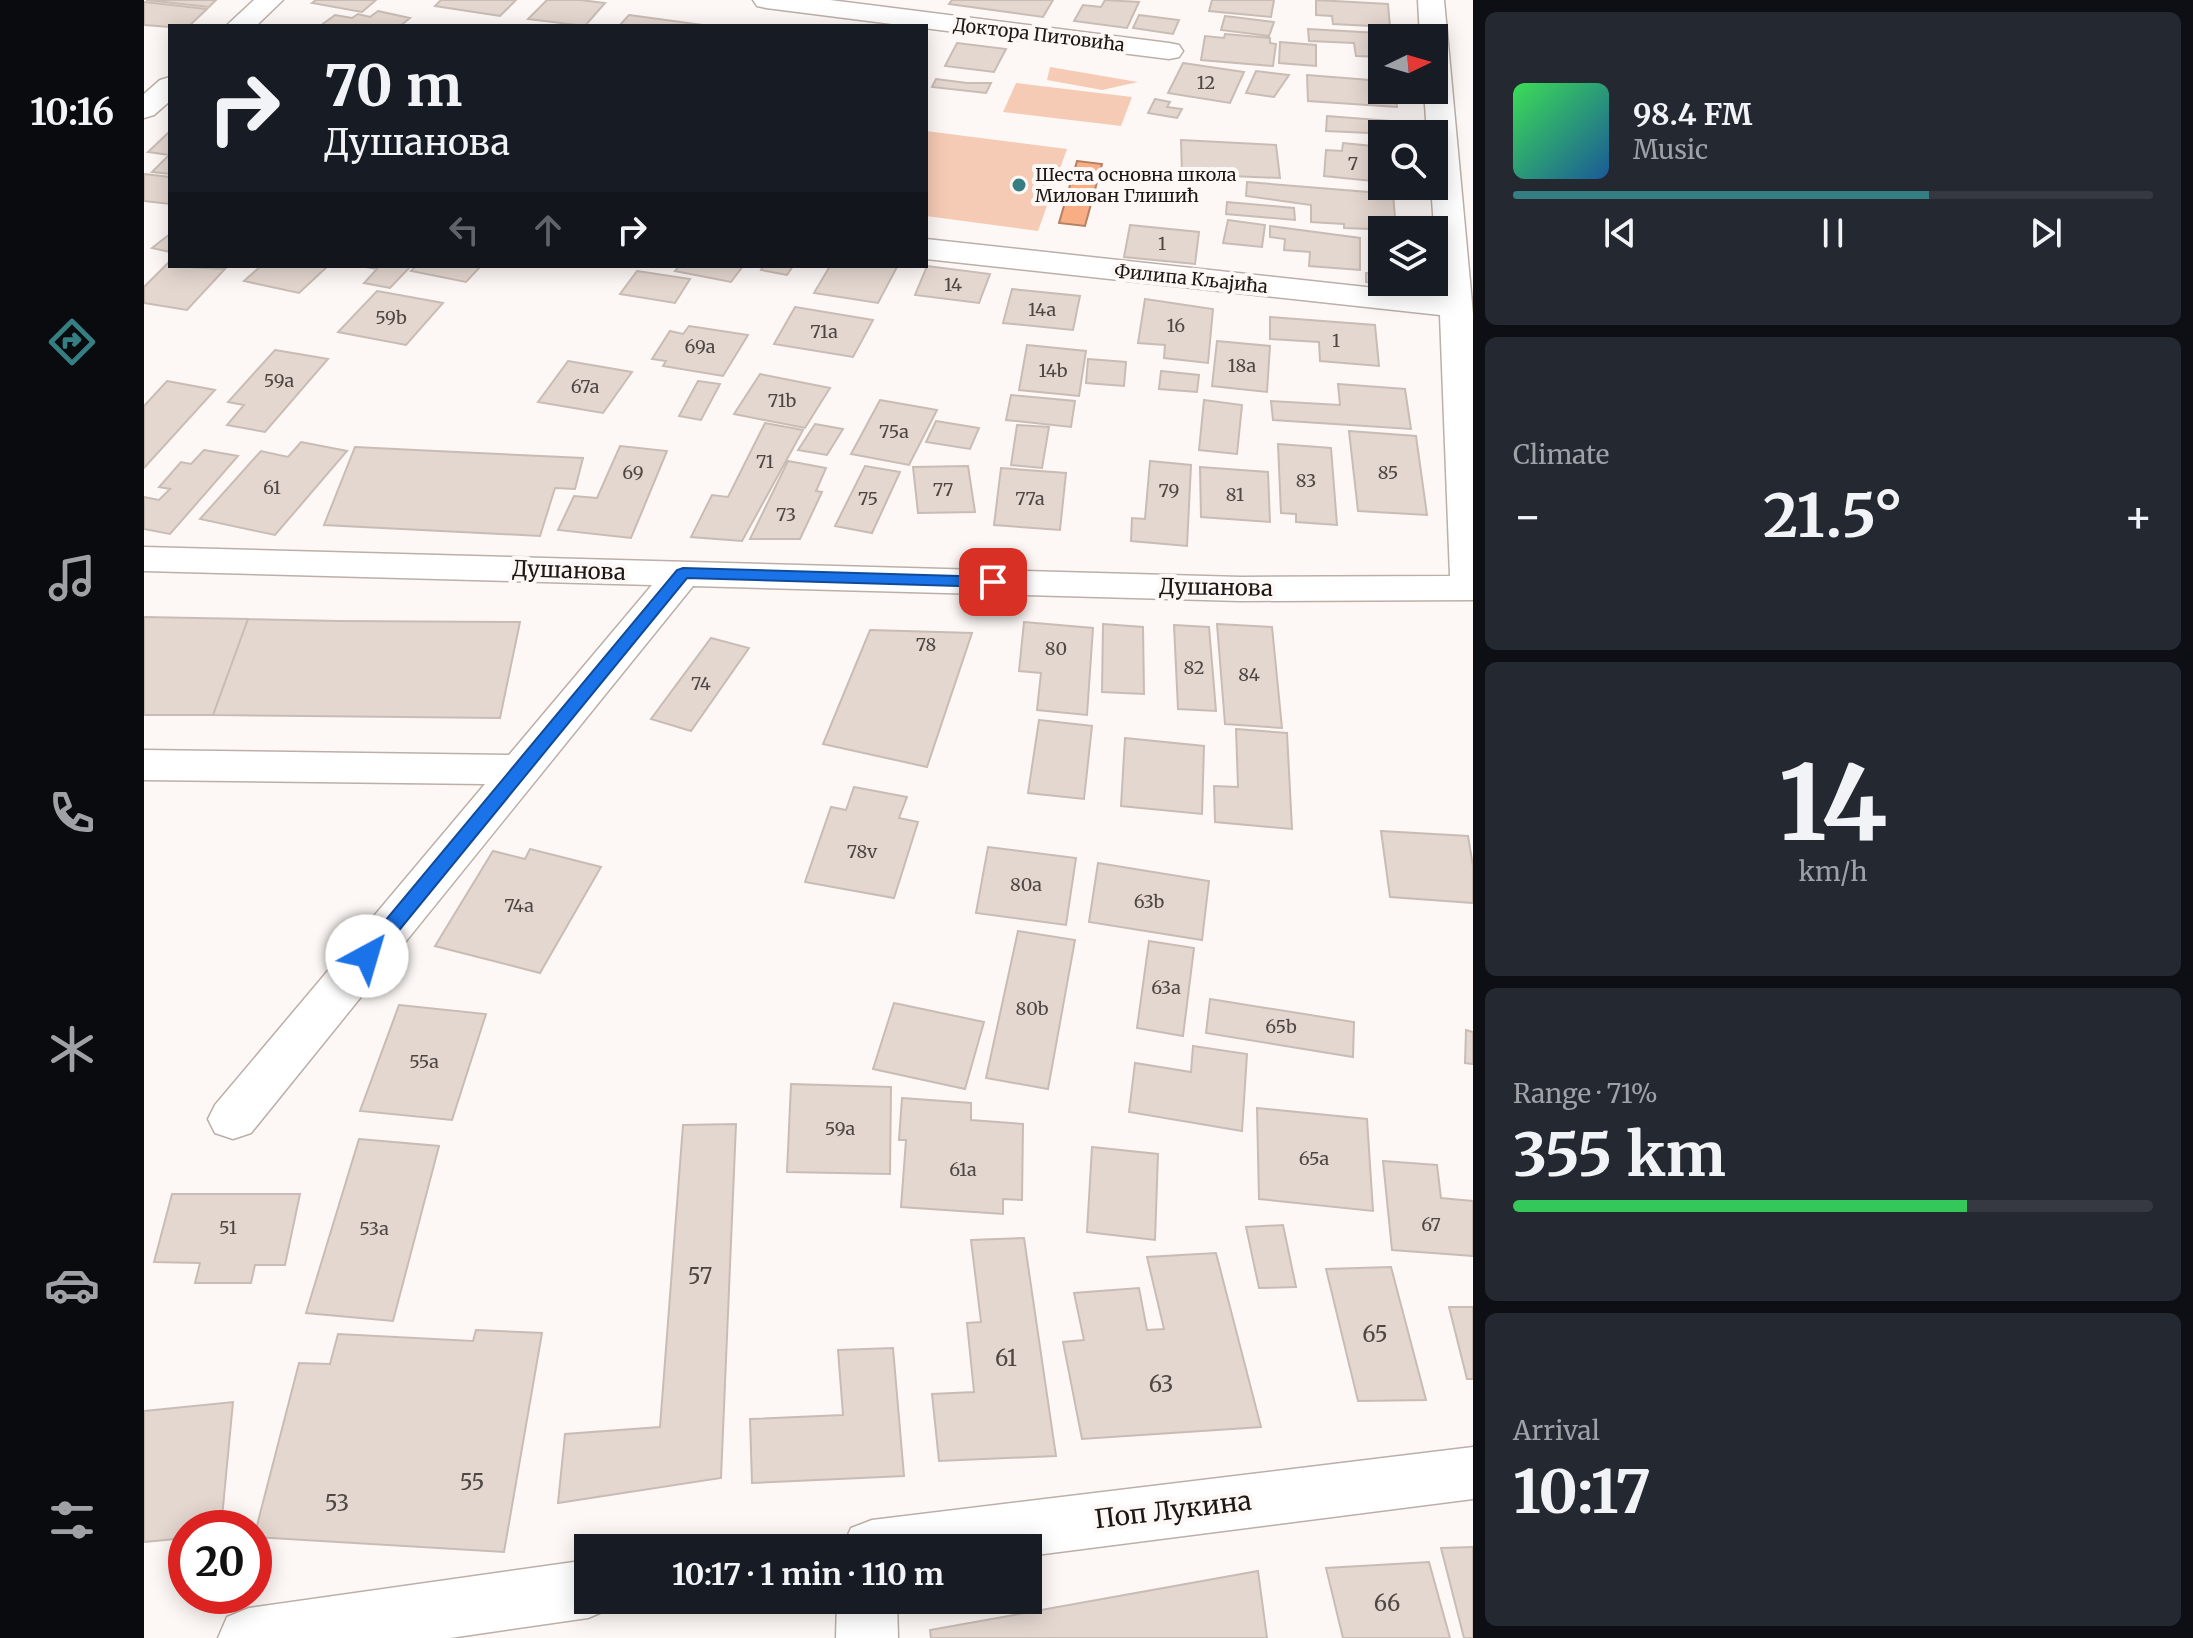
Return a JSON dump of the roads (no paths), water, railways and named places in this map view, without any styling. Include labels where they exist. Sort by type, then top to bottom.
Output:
[{"type":"street","points":[[242,24],[270,0]]},
{"type":"street","name":"Доктора Питовића","points":[[766,0],[1169,51]]},
{"type":"street","points":[[1431,0],[1433,24]]},
{"type":"street","points":[[144,109],[168,88]]},
{"type":"street","points":[[1443,104],[1462,249],[1456,307],[1471,588]]},
{"type":"street","name":"Филипа Кљајића","points":[[928,249],[1456,307]]},
{"type":"street","name":"Душанова","points":[[144,559],[1241,589],[1471,588]]},
{"type":"street","points":[[233,1119],[683,573]]},
{"type":"street","points":[[144,765],[521,770]]},
{"type":"street","name":"Поп Лукина","points":[[984,1534],[1473,1473]]},
{"type":"street","points":[[249,1638],[574,1591]]},
{"type":"street","points":[[867,1614],[867,1638]]},
{"type":"place","name":"Шеста основна школа Милован Глишић","points":[[1019,185]]}]
